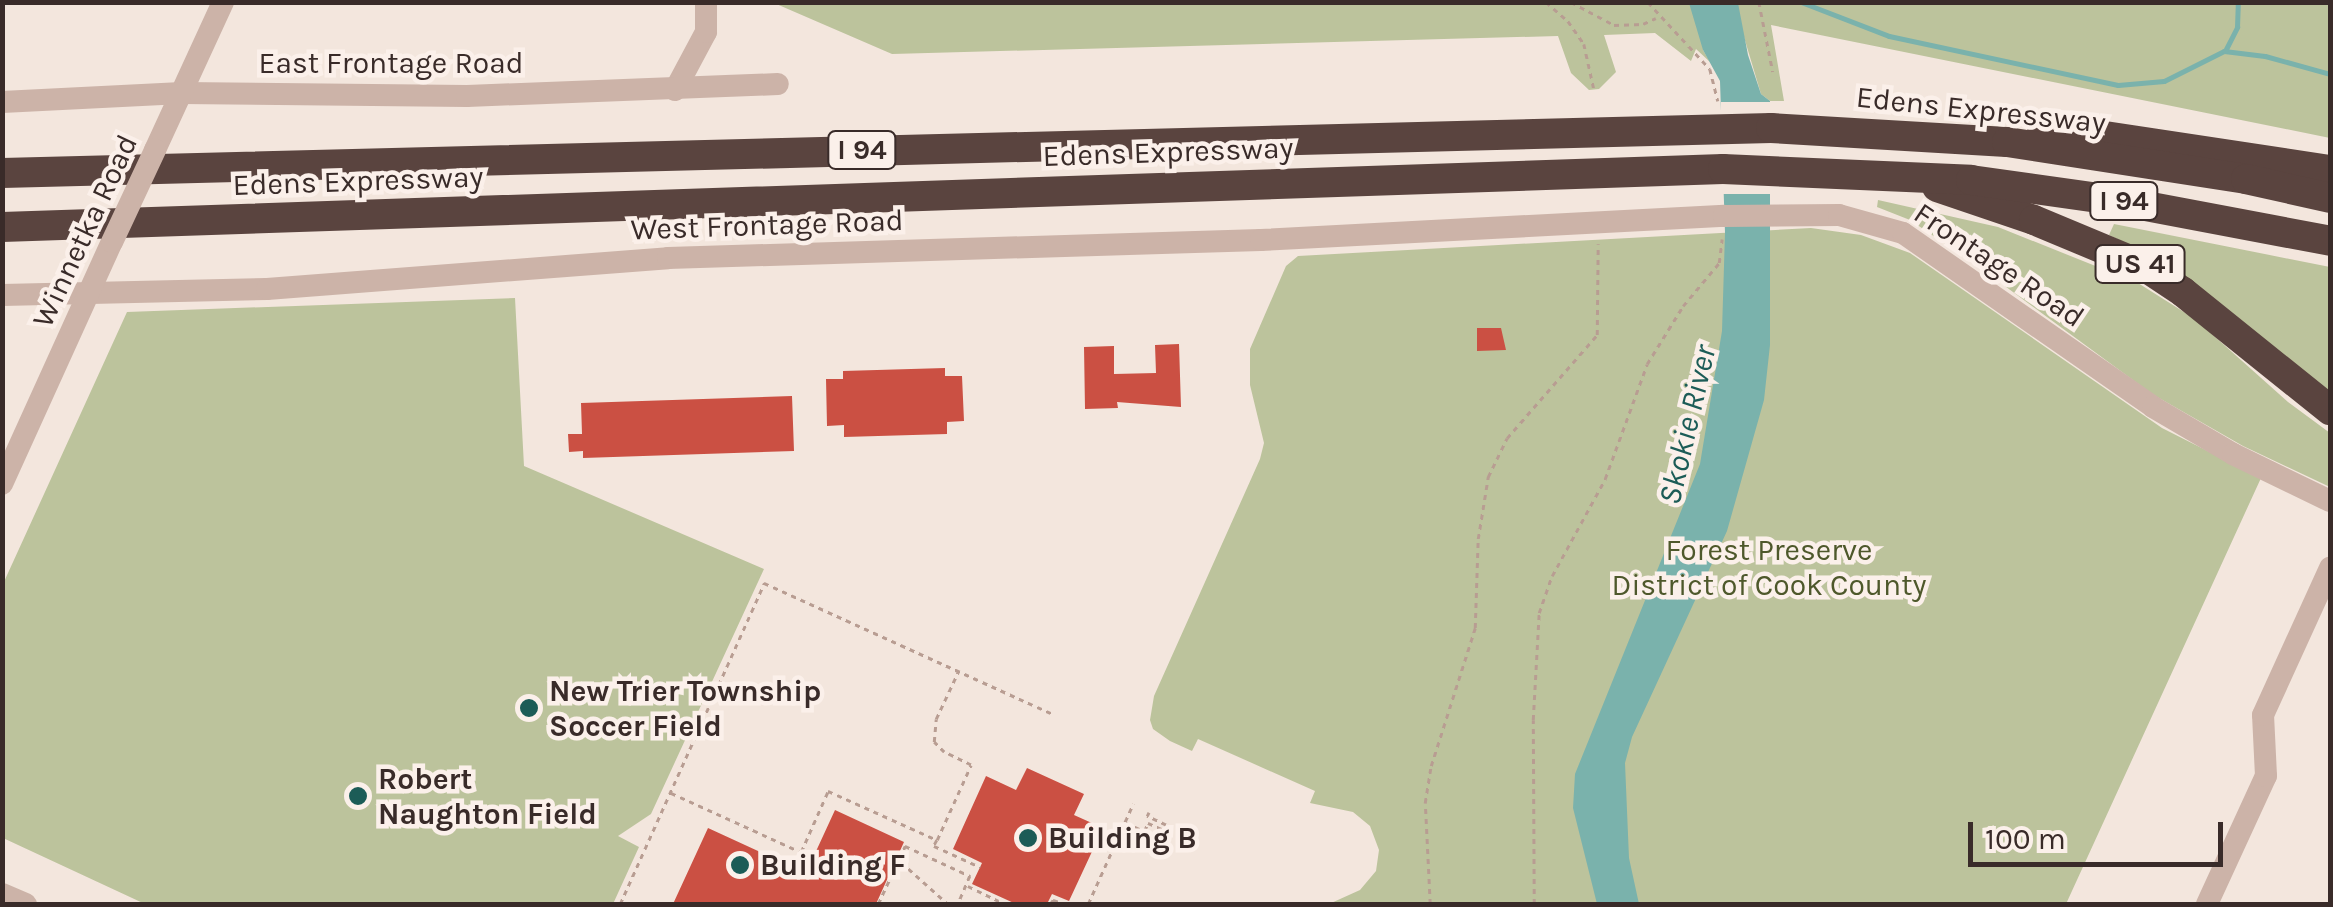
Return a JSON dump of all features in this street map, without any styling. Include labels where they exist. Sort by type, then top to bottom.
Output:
[{"type":"highway","name":"Edens Expressway","points":[[2,174],[1720,114],[1771,128],[2007,142],[2246,179],[2330,198]]},
{"type":"highway","points":[[2007,142],[2052,128],[2330,170]]},
{"type":"highway","name":"Edens Expressway","points":[[2,227],[1722,169],[1916,178],[2114,200],[2330,240]]},
{"type":"highway","name":"US 41","points":[[1916,178],[2144,266],[2183,292],[2330,410]]},
{"type":"street","name":"Winnetka Road","points":[[2,484],[223,2]]},
{"type":"street","points":[[676,90],[706,32],[706,2]]},
{"type":"street","name":"East Frontage Road","points":[[2,102],[182,93],[467,96],[778,84]]},
{"type":"street","name":"Frontage Road","points":[[1535,225],[1723,225],[1774,214],[1839,215],[1903,233],[2153,407],[2234,454],[2330,501]]},
{"type":"street","name":"West Frontage Road","points":[[2,295],[266,290],[668,258],[1261,240],[1535,225]]},
{"type":"street","points":[[2207,904],[2266,776],[2264,715],[2330,568]]},
{"type":"street","points":[[2,894],[26,904]]},
{"type":"path","points":[[1546,2],[1568,20],[1584,44],[1594,89]]},
{"type":"path","points":[[1571,2],[1614,25],[1643,24],[1658,17]]},
{"type":"path","points":[[1648,2],[1710,68],[1720,114]]},
{"type":"path","points":[[1759,2],[1773,72]]},
{"type":"path","points":[[1534,904],[1532,720],[1539,614],[1552,576],[1606,479],[1647,364],[1683,306],[1719,263],[1723,225]]},
{"type":"path","points":[[1430,904],[1426,803],[1432,766],[1475,628],[1478,539],[1488,477],[1506,438],[1598,335],[1598,244]]},
{"type":"path","points":[[620,904],[764,583],[1054,714]]},
{"type":"path","points":[[958,671],[936,720],[934,742],[944,752],[972,765],[934,846],[980,866]]},
{"type":"path","points":[[670,792],[802,852],[828,791],[937,840]]},
{"type":"path","points":[[1088,904],[1133,804]]},
{"type":"path","points":[[1124,822],[1144,831],[1148,823],[1164,830],[1166,825],[1147,816],[1149,812]]},
{"type":"path","points":[[878,904],[905,846],[970,876],[958,904]]},
{"type":"path","points":[[898,860],[948,904]]},
{"type":"path","points":[[966,886],[998,900],[997,904]]},
{"type":"path","points":[[1050,904],[1053,900],[1066,904]]},
{"type":"green space","points":[[774,3],[2330,3],[2330,138],[1771,25],[1784,101],[1770,101],[1761,94],[1741,27],[1703,50],[1710,62],[1696,49],[1691,61],[1655,33],[1604,35],[1616,72],[1599,89],[1589,90],[1571,73],[1558,36],[892,54]]},
{"type":"green space","points":[[1878,200],[1998,227],[2138,283],[2195,319],[2288,402],[2330,433],[2330,487],[2243,446],[2152,394],[1910,220],[1877,207]]},
{"type":"green space","points":[[2114,224],[2330,267],[2330,394],[2150,255],[2109,235]]},
{"type":"green space","name":"Forest Preserve District of Cook County","points":[[1811,228],[1861,235],[1910,253],[2162,428],[2261,478],[2066,904],[1329,904],[1360,890],[1376,871],[1379,850],[1370,826],[1353,812],[1310,803],[1315,791],[1198,739],[1192,751],[1170,741],[1153,729],[1150,720],[1154,696],[1260,459],[1264,443],[1250,385],[1250,349],[1286,266],[1298,256]]},
{"type":"green space","points":[[515,298],[524,466],[764,569],[651,814],[618,836],[639,847],[613,904],[145,904],[3,838],[3,584],[127,312]]},
{"type":"water","points":[[1689,3],[1738,3],[1748,55],[1761,94],[1770,101],[1770,345],[1764,400],[1727,531],[1632,737],[1625,763],[1629,858],[1639,904],[1597,904],[1573,808],[1575,774],[1700,464],[1722,331],[1725,233],[1720,81],[1703,50]]},
{"type":"pier","points":[[1721,102],[1771,102],[1771,194],[1721,194]]},
{"type":"building","points":[[1477,328],[1501,328],[1506,350],[1477,351]]},
{"type":"building","points":[[1179,344],[1181,407],[1117,402],[1118,408],[1085,409],[1084,347],[1114,346],[1114,374],[1156,373],[1155,345]]},
{"type":"building","points":[[945,368],[945,376],[962,376],[964,421],[947,422],[947,434],[844,437],[844,425],[827,426],[826,379],[843,379],[843,371]]},
{"type":"building","points":[[792,396],[794,451],[583,458],[583,451],[569,452],[568,434],[582,434],[581,403]]},
{"type":"building","name":"Building B","points":[[1027,768],[1084,794],[1074,815],[1103,828],[1069,901],[1052,894],[1047,904],[1016,904],[972,884],[982,863],[953,849],[986,776],[1016,790]]},
{"type":"building","name":"Building F","points":[[835,810],[904,842],[876,904],[673,904],[708,828],[806,873]]},
{"type":"waterway","points":[[1801,2],[1889,36],[2118,85],[2164,81],[2224,51],[2265,56],[2330,74]]},
{"type":"waterway","points":[[2225,51],[2237,27],[2238,2]]},
{"type":"place","name":"New Trier Township Soccer Field","points":[[529,708]]},
{"type":"place","name":"Robert Naughton Field","points":[[358,796]]},
{"type":"place","name":"Building B","points":[[1028,838]]},
{"type":"place","name":"Building F","points":[[740,865]]},
{"type":"water label","name":"Skokie River","points":[[1688,425]]}]
